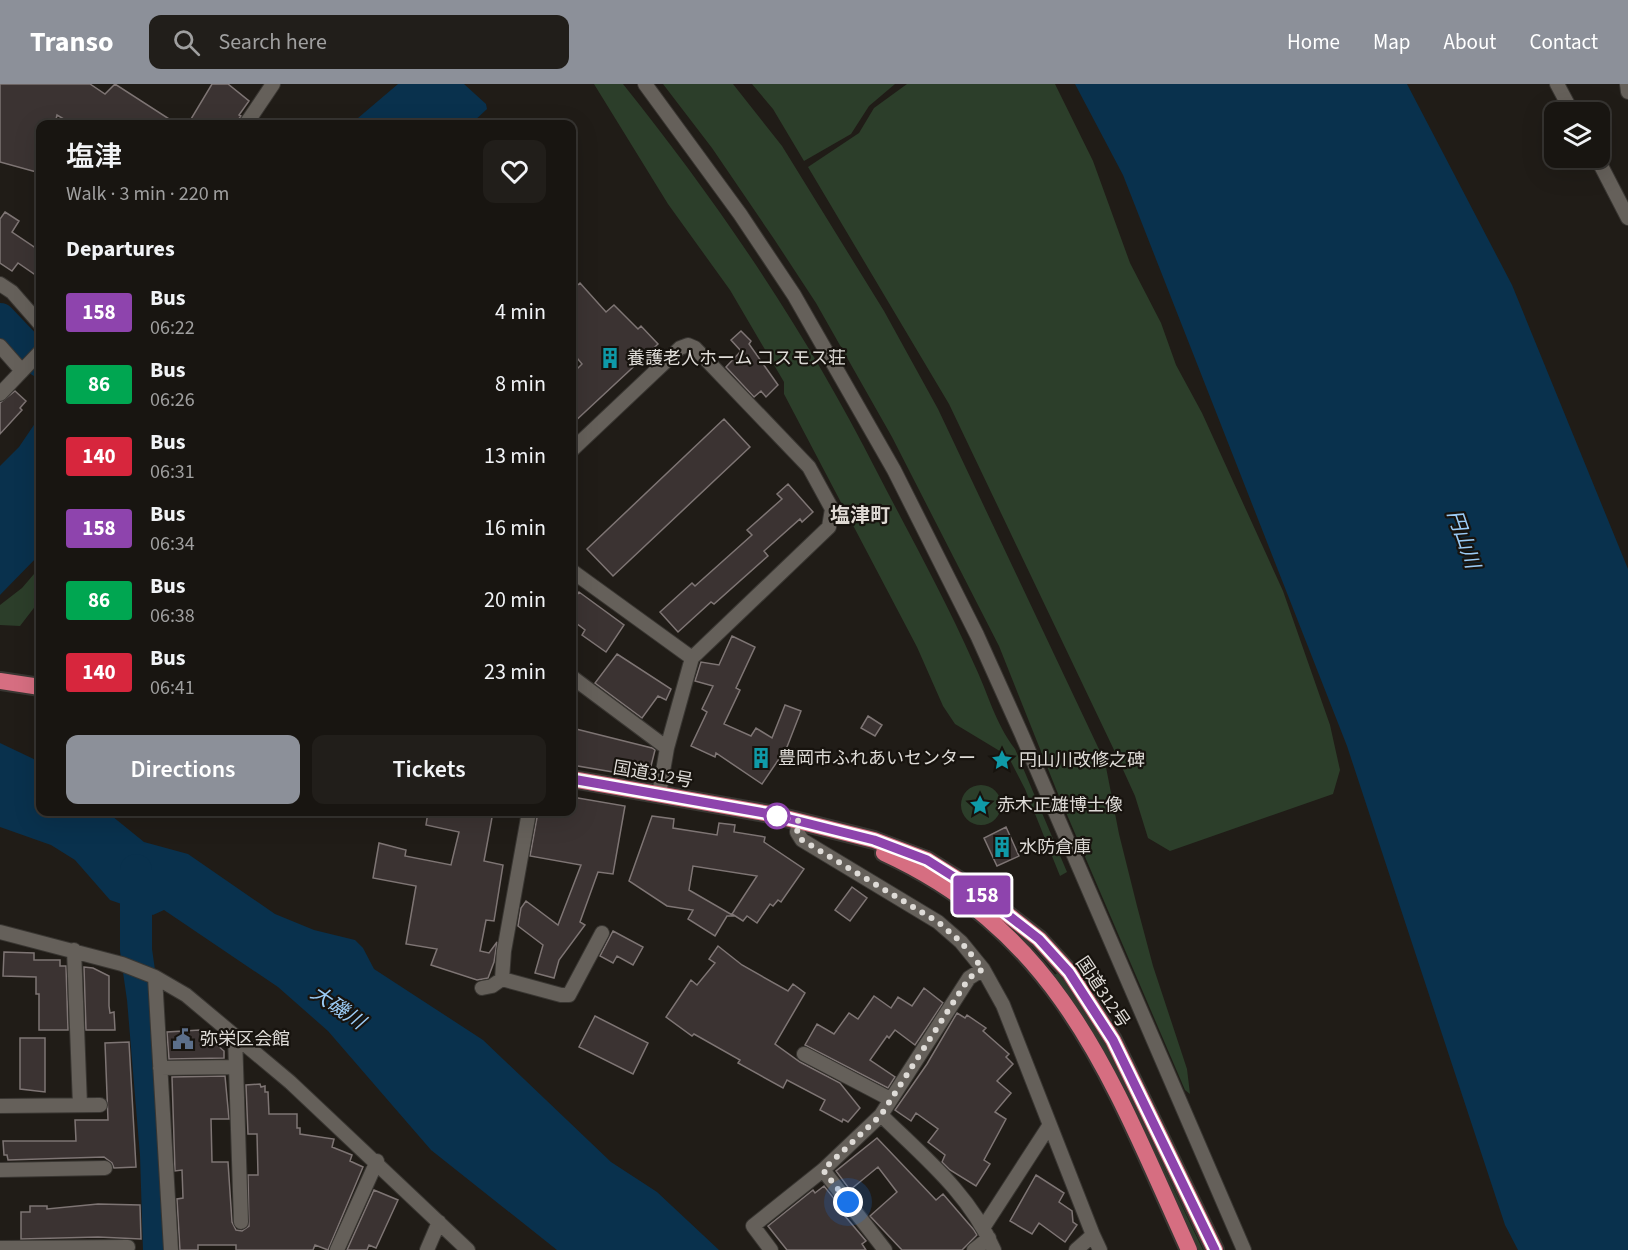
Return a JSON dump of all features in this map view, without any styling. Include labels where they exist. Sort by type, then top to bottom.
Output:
[{"type":"highway","points":[[0,681],[36,686]]},
{"type":"highway","name":"国道312号","points":[[576,780],[799,821],[905,850],[947,872],[1011,916],[1039,939],[1069,972],[1113,1040],[1215,1250]]},
{"type":"highway","name":"国道312号","points":[[834,830],[900,860],[973,905],[1024,950],[1050,982],[1094,1049],[1190,1250]]},
{"type":"street","points":[[249,120],[273,84]]},
{"type":"street","points":[[645,84],[740,214],[794,295],[909,500],[977,635],[1022,735],[1244,1250]]},
{"type":"street","points":[[1557,84],[1567,102]]},
{"type":"street","points":[[1627,84],[1628,92]]},
{"type":"street","points":[[1602,168],[1628,218]]},
{"type":"street","points":[[0,284],[12,292],[36,319]]},
{"type":"street","points":[[576,446],[680,348],[688,345],[695,348],[809,467],[832,509],[829,527],[692,658],[668,748],[659,794]]},
{"type":"street","points":[[0,346],[22,371]]},
{"type":"street","points":[[0,394],[36,355]]},
{"type":"street","points":[[576,574],[692,658]]},
{"type":"street","points":[[576,680],[668,748]]},
{"type":"street","points":[[502,979],[504,951],[528,816]]},
{"type":"street","points":[[799,821],[797,832],[802,840],[938,922],[961,942],[983,969],[1003,1005],[1100,1250]]},
{"type":"street","points":[[0,932],[122,964],[155,977],[186,995],[377,1161],[468,1250]]},
{"type":"street","points":[[502,979],[561,995],[569,995],[602,933]]},
{"type":"street","points":[[74,950],[80,1105]]},
{"type":"street","points":[[771,1250],[753,1226],[823,1170],[881,1115],[969,978],[983,969]]},
{"type":"street","points":[[155,977],[171,1250]]},
{"type":"street","points":[[482,988],[492,986],[502,979]]},
{"type":"street","points":[[235,1036],[241,1222]]},
{"type":"street","points":[[804,1054],[890,1098]]},
{"type":"street","points":[[160,1068],[236,1067]]},
{"type":"street","points":[[0,1106],[100,1104]]},
{"type":"street","points":[[881,1115],[960,1193],[988,1239]]},
{"type":"street","points":[[974,1250],[988,1239],[1049,1126]]},
{"type":"street","points":[[338,1250],[377,1161]]},
{"type":"street","points":[[0,1170],[105,1168]]},
{"type":"street","points":[[823,1170],[885,1250]]},
{"type":"street","points":[[427,1250],[440,1222]]},
{"type":"street","points":[[1076,1250],[1093,1235]]},
{"type":"street","points":[[0,1248],[128,1247]]},
{"type":"green space","points":[[594,84],[623,84],[727,223],[821,368],[951,615],[997,718],[1015,749],[1067,872],[1060,876],[1025,789],[1008,756],[955,724],[943,706],[917,647],[784,394],[784,382],[730,290],[668,204]]},
{"type":"green space","points":[[663,84],[733,84],[782,146],[884,311],[938,409],[1105,762],[1119,834],[1137,906],[1153,966],[1187,1069],[1190,1094],[1185,1090],[1056,789],[999,646],[892,437],[816,303],[712,148]]},
{"type":"green space","points":[[752,84],[895,84],[869,106],[851,134],[804,161],[773,109]]},
{"type":"green space","points":[[907,84],[1055,84],[1093,161],[1130,263],[1161,323],[1176,365],[1202,413],[1283,591],[1330,725],[1340,770],[1333,794],[1170,851],[1148,838],[1135,796],[1115,752],[949,404],[808,167],[859,133],[874,108]]},
{"type":"green space","points":[[36,572],[36,605],[20,626],[0,625],[0,605],[22,588]]},
{"type":"green space","points":[[981,785],[995,791],[1001,805],[995,819],[981,825],[967,819],[961,805],[967,791]]},
{"type":"green space","points":[[1058,973],[1107,1049],[1203,1250],[1197,1250],[1103,1055],[1052,976]]},
{"type":"water","points":[[398,84],[464,84],[486,104],[487,109],[475,120],[356,120]]},
{"type":"water","name":"円山川","points":[[1075,84],[1407,84],[1512,285],[1628,569],[1628,1250],[1518,1250],[1505,1225],[1347,746],[1123,175]]},
{"type":"water","points":[[36,422],[36,558],[0,595],[0,466],[19,447]]},
{"type":"water","points":[[0,743],[36,760],[36,816],[112,816],[144,842],[188,854],[275,914],[314,930],[355,940],[363,948],[374,969],[483,1040],[611,1162],[657,1192],[719,1250],[557,1250],[431,1150],[328,1031],[278,987],[164,910],[153,915],[110,900],[75,860],[51,845],[0,827]]},
{"type":"building","points":[[0,84],[90,84],[105,94],[115,84],[171,120],[65,120],[57,115],[56,120],[36,120],[36,172],[0,162]]},
{"type":"building","points":[[212,84],[228,84],[249,101],[238,120],[190,120]]},
{"type":"building","points":[[5,212],[19,221],[12,232],[36,248],[36,275],[18,263],[12,271],[0,263],[0,219]]},
{"type":"building","name":"養護老人ホーム コスモス荘","points":[[580,283],[606,312],[614,305],[638,329],[641,326],[658,344],[576,420],[576,370],[582,364],[576,357],[576,286]]},
{"type":"building","points":[[741,331],[751,341],[749,344],[778,385],[766,397],[761,391],[754,397],[726,367],[741,351],[731,340]]},
{"type":"building","points":[[15,391],[26,401],[20,408],[22,410],[0,434],[0,403]]},
{"type":"building","points":[[724,419],[750,447],[613,576],[587,549]]},
{"type":"building","points":[[788,484],[813,512],[802,522],[800,519],[764,551],[768,556],[714,604],[711,602],[678,632],[660,612],[692,583],[695,586],[752,535],[747,530],[782,499],[777,494]]},
{"type":"building","points":[[579,592],[624,625],[606,652],[582,635],[585,630],[576,623],[576,596]]},
{"type":"building","points":[[732,636],[755,647],[736,688],[740,690],[724,724],[751,736],[756,728],[772,738],[785,705],[801,711],[787,747],[762,784],[716,753],[715,757],[691,746],[707,712],[702,709],[713,686],[695,681],[701,662],[719,665]]},
{"type":"building","points":[[617,654],[671,689],[666,700],[658,696],[642,718],[595,683]]},
{"type":"building","points":[[868,716],[882,725],[875,736],[861,728]]},
{"type":"building","points":[[576,729],[655,750],[648,778],[576,766]]},
{"type":"building","points":[[576,798],[625,806],[613,874],[598,872],[580,922],[585,925],[559,960],[554,978],[535,973],[543,945],[518,926],[521,908],[526,901],[558,925],[581,865],[530,856],[537,816],[576,816]]},
{"type":"building","points":[[427,816],[492,816],[484,861],[503,865],[494,921],[486,920],[480,951],[489,953],[497,942],[494,962],[488,978],[477,980],[431,965],[437,949],[406,944],[416,886],[373,878],[379,843],[406,850],[405,856],[451,865],[459,832],[426,825]]},
{"type":"building","points":[[652,816],[674,819],[673,828],[717,835],[719,823],[735,825],[734,832],[765,837],[764,842],[804,869],[781,902],[778,900],[773,906],[770,904],[757,923],[747,916],[743,921],[732,914],[757,876],[693,866],[689,890],[734,916],[727,916],[715,936],[688,919],[693,910],[667,906],[629,881]]},
{"type":"building","name":"水防倉庫","points":[[1006,827],[1019,856],[997,866],[984,838]]},
{"type":"building","points":[[852,887],[867,898],[850,921],[835,910]]},
{"type":"building","points":[[613,931],[643,947],[633,965],[617,956],[613,963],[600,956]]},
{"type":"building","points":[[718,946],[742,965],[788,991],[793,984],[805,993],[775,1044],[800,1062],[840,1083],[860,1108],[848,1122],[843,1119],[842,1122],[820,1110],[825,1100],[787,1080],[783,1088],[738,1063],[740,1060],[694,1034],[692,1036],[666,1017],[691,980],[697,985],[715,963],[709,959]]},
{"type":"building","points":[[4,952],[34,953],[34,960],[60,960],[60,966],[66,966],[68,1030],[39,1030],[39,994],[36,994],[36,977],[3,976]]},
{"type":"building","points":[[84,967],[93,968],[109,976],[109,1006],[110,1013],[114,1012],[115,1030],[86,1030]]},
{"type":"building","points":[[924,988],[943,1003],[915,1045],[895,1030],[889,1038],[887,1036],[870,1060],[895,1077],[888,1088],[805,1045],[817,1024],[834,1034],[849,1013],[858,1019],[874,996],[891,1008],[898,997],[912,1006]]},
{"type":"building","points":[[957,1013],[965,1018],[967,1015],[986,1028],[983,1031],[1009,1054],[1006,1057],[1013,1064],[997,1081],[1011,1093],[995,1112],[1006,1119],[984,1160],[990,1164],[976,1186],[950,1170],[942,1162],[945,1155],[928,1142],[938,1129],[916,1113],[911,1121],[895,1110],[927,1064]]},
{"type":"building","points":[[595,1016],[648,1043],[633,1074],[579,1047]]},
{"type":"building","name":"弥栄区会館","points":[[200,1030],[224,1051],[224,1058],[169,1059],[167,1032]]},
{"type":"building","points":[[20,1038],[45,1038],[45,1092],[20,1089]]},
{"type":"building","points":[[129,1042],[136,1167],[114,1168],[112,1163],[104,1157],[8,1160],[7,1155],[4,1155],[3,1141],[76,1141],[75,1120],[108,1120],[105,1043]]},
{"type":"building","points":[[225,1076],[229,1119],[211,1119],[212,1162],[228,1162],[232,1222],[236,1230],[242,1231],[249,1226],[248,1175],[258,1175],[257,1134],[248,1134],[246,1085],[265,1086],[265,1092],[268,1092],[269,1114],[297,1114],[297,1128],[300,1128],[300,1134],[334,1139],[332,1147],[352,1155],[350,1161],[363,1167],[328,1250],[315,1245],[313,1250],[236,1250],[236,1245],[198,1245],[198,1250],[180,1250],[177,1199],[183,1198],[182,1170],[175,1171],[172,1077]]},
{"type":"building","points":[[877,1138],[936,1200],[943,1194],[974,1230],[977,1235],[962,1250],[902,1250],[870,1216],[897,1192],[878,1167],[850,1190],[836,1171]]},
{"type":"building","points":[[1036,1175],[1064,1193],[1059,1202],[1072,1211],[1073,1222],[1077,1225],[1065,1242],[1039,1223],[1032,1234],[1010,1221]]},
{"type":"building","points":[[824,1186],[836,1201],[834,1203],[866,1241],[862,1244],[866,1250],[787,1250],[768,1226],[813,1190],[815,1193]]},
{"type":"building","points":[[374,1190],[398,1200],[376,1248],[369,1245],[367,1250],[347,1250]]},
{"type":"building","points":[[98,1204],[140,1205],[141,1239],[98,1237],[21,1239],[21,1212],[30,1212],[30,1206],[47,1206],[47,1209]]},
{"type":"waterway","name":"大磯川","points":[[0,319],[36,357]]},
{"type":"waterway","points":[[136,870],[136,950],[143,999],[156,1155],[159,1250]]},
{"type":"bus line","name":"158","points":[[576,780],[770,814],[874,840],[927,860],[1011,916],[1039,939],[1069,972],[1113,1040],[1215,1250]]},
{"type":"place","name":"養護老人ホーム コスモス荘","points":[[610,358]]},
{"type":"place","name":"豊岡市ふれあいセンター","points":[[761,758]]},
{"type":"place","name":"円山川改修之碑","points":[[1002,760]]},
{"type":"place","name":"赤木正雄博士像","points":[[980,805]]},
{"type":"place","name":"水防倉庫","points":[[1002,847]]},
{"type":"place","name":"弥栄区会館","points":[[183,1039]]},
{"type":"district","name":"塩津町","points":[[860,515]]},
{"type":"route","points":[[777,816],[799,821],[797,832],[802,840],[938,922],[961,942],[983,969],[975,972],[969,978],[881,1115],[823,1170],[848,1202]]}]
